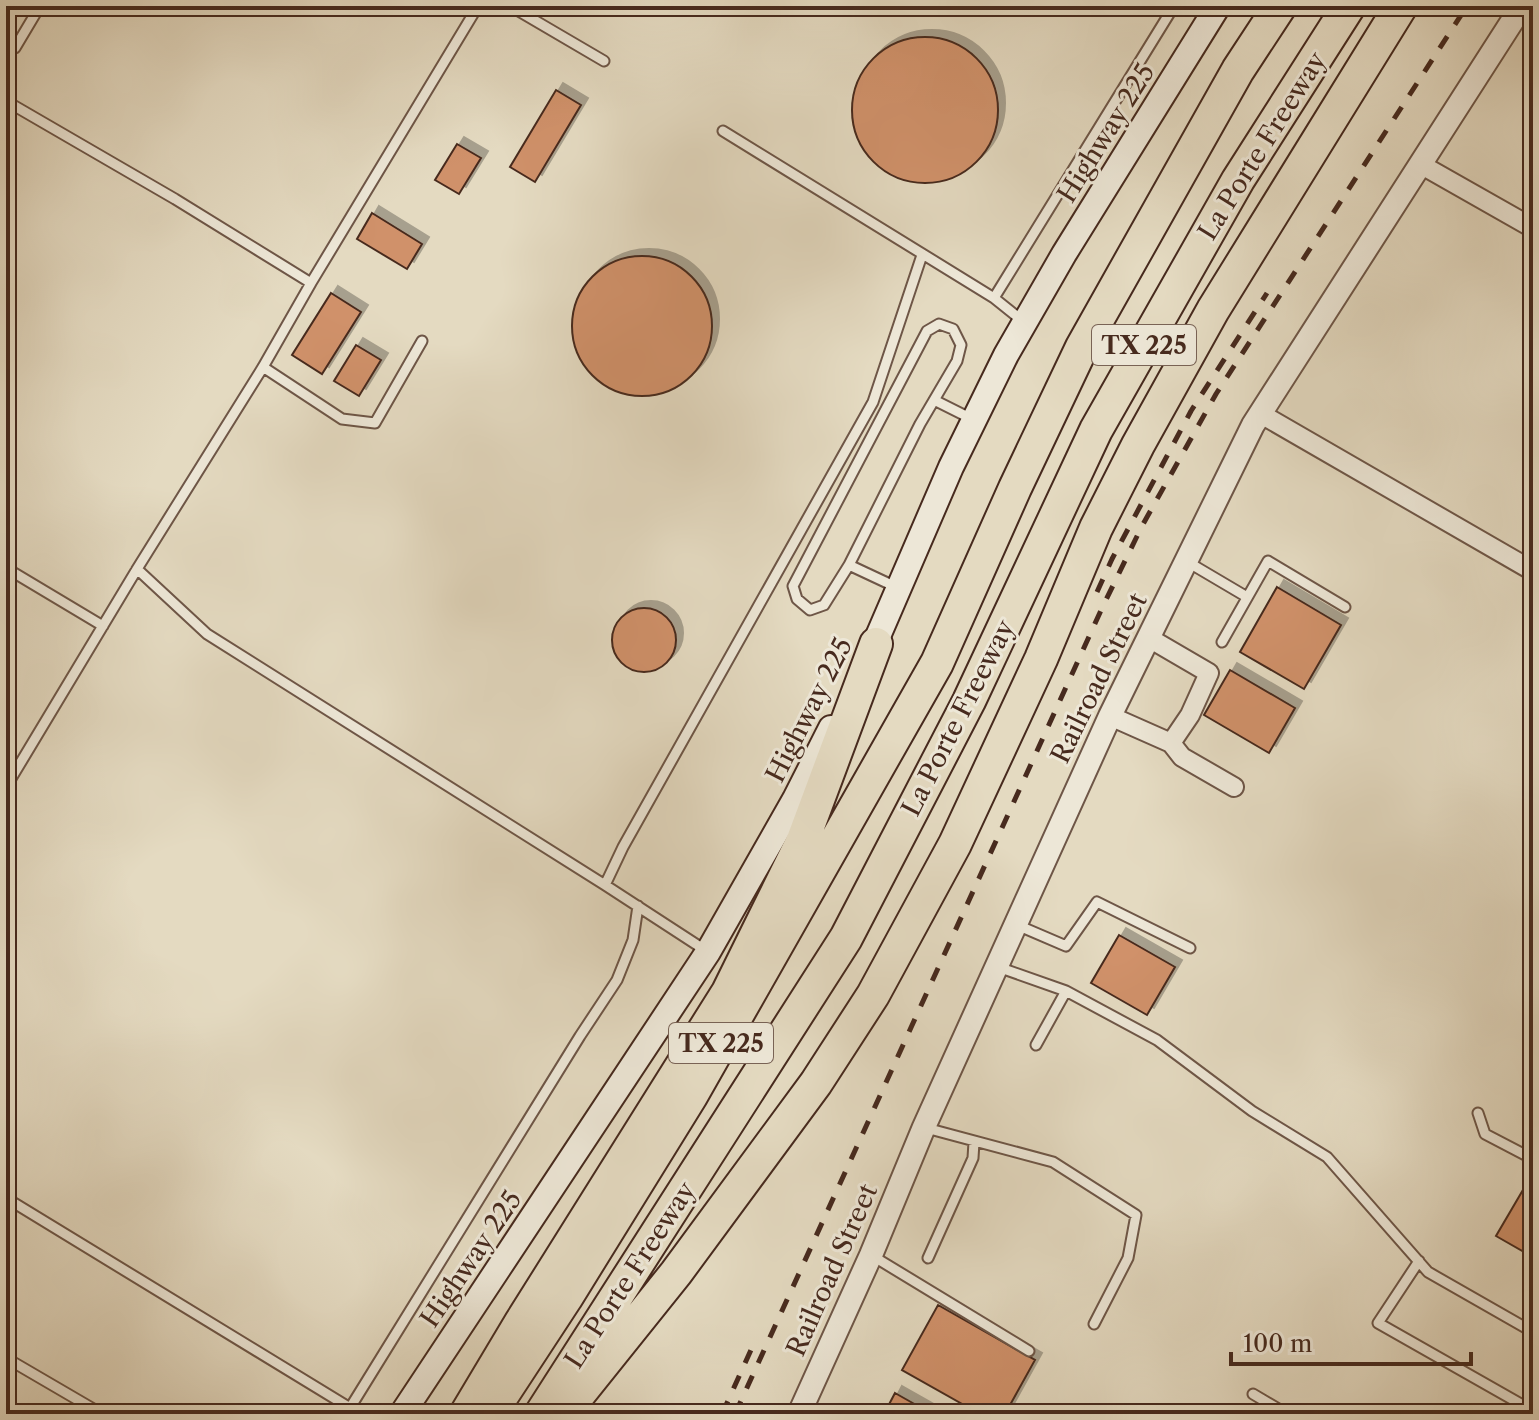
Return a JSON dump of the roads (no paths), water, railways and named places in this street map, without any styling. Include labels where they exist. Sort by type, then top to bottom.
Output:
[{"type":"highway","name":"La Porte Freeway","points":[[490,1414],[691,1096],[937,663],[1082,347],[1238,70],[1280,6]]},
{"type":"highway","name":"La Porte Freeway","points":[[541,1414],[846,938],[969,701],[1096,430],[1238,180],[1349,6]]},
{"type":"highway","points":[[563,1414],[695,1248],[816,1083],[873,995],[955,844],[1041,659],[1096,528],[1138,445],[1213,310],[1401,6]]},
{"type":"highway","points":[[466,1414],[728,992],[803,840],[876,644]]},
{"type":"main road","name":"Highway 225","points":[[402,1414],[708,952],[795,799],[876,644],[951,467],[1006,355],[1064,254],[1218,6]]},
{"type":"street","name":"Railroad Street","points":[[805,1409],[924,1127],[1110,716],[1253,425],[1522,6]]},
{"type":"street","points":[[1420,164],[1533,228]]},
{"type":"street","points":[[1261,414],[1533,571]]},
{"type":"street","points":[[1149,638],[1209,673],[1190,715],[1171,743]]},
{"type":"street","points":[[1110,716],[1171,743],[1182,757],[1234,787]]},
{"type":"lane","points":[[15,48],[40,6]]},
{"type":"lane","points":[[7,783],[263,367],[478,6]]},
{"type":"lane","points":[[510,6],[604,61]]},
{"type":"lane","points":[[994,298],[1174,6]]},
{"type":"lane","points":[[6,101],[175,199],[311,283]]},
{"type":"lane","points":[[723,131],[994,298],[1025,323]]},
{"type":"lane","points":[[605,885],[623,847],[873,402],[922,255]]},
{"type":"lane","points":[[939,324],[953,329],[961,345],[957,361],[849,565],[824,605],[810,610],[797,599],[793,586],[927,331],[939,324]]},
{"type":"lane","points":[[263,367],[342,419],[375,423],[422,341]]},
{"type":"lane","points":[[934,400],[974,420]]},
{"type":"lane","points":[[1186,561],[1247,597]]},
{"type":"lane","points":[[1222,642],[1268,561],[1345,607]]},
{"type":"lane","points":[[849,565],[899,588]]},
{"type":"lane","points":[[6,568],[103,626]]},
{"type":"lane","points":[[137,569],[207,634],[708,952]]},
{"type":"lane","points":[[1017,925],[1066,946],[1097,902],[1190,948]]},
{"type":"lane","points":[[350,1408],[617,980],[633,940],[638,906]]},
{"type":"lane","points":[[998,967],[1066,991],[1157,1040],[1252,1111],[1327,1157],[1428,1272],[1533,1332]]},
{"type":"lane","points":[[1036,1045],[1066,991]]},
{"type":"lane","points":[[1478,1113],[1485,1134],[1533,1159]]},
{"type":"lane","points":[[924,1127],[1053,1162],[1136,1215],[1128,1258],[1094,1324]]},
{"type":"lane","points":[[928,1258],[973,1158],[974,1142]]},
{"type":"lane","points":[[6,1198],[360,1414]]},
{"type":"lane","points":[[871,1255],[1029,1351]]},
{"type":"lane","points":[[1419,1261],[1378,1323],[1533,1411]]},
{"type":"lane","points":[[6,1358],[102,1414]]},
{"type":"lane","points":[[1253,1394],[1287,1414]]},
{"type":"railway","points":[[735,1414],[1142,526],[1216,394],[1467,6]]},
{"type":"railway","points":[[1097,592],[1191,411],[1267,293]]},
{"type":"railway","points":[[722,1414],[755,1341]]}]
